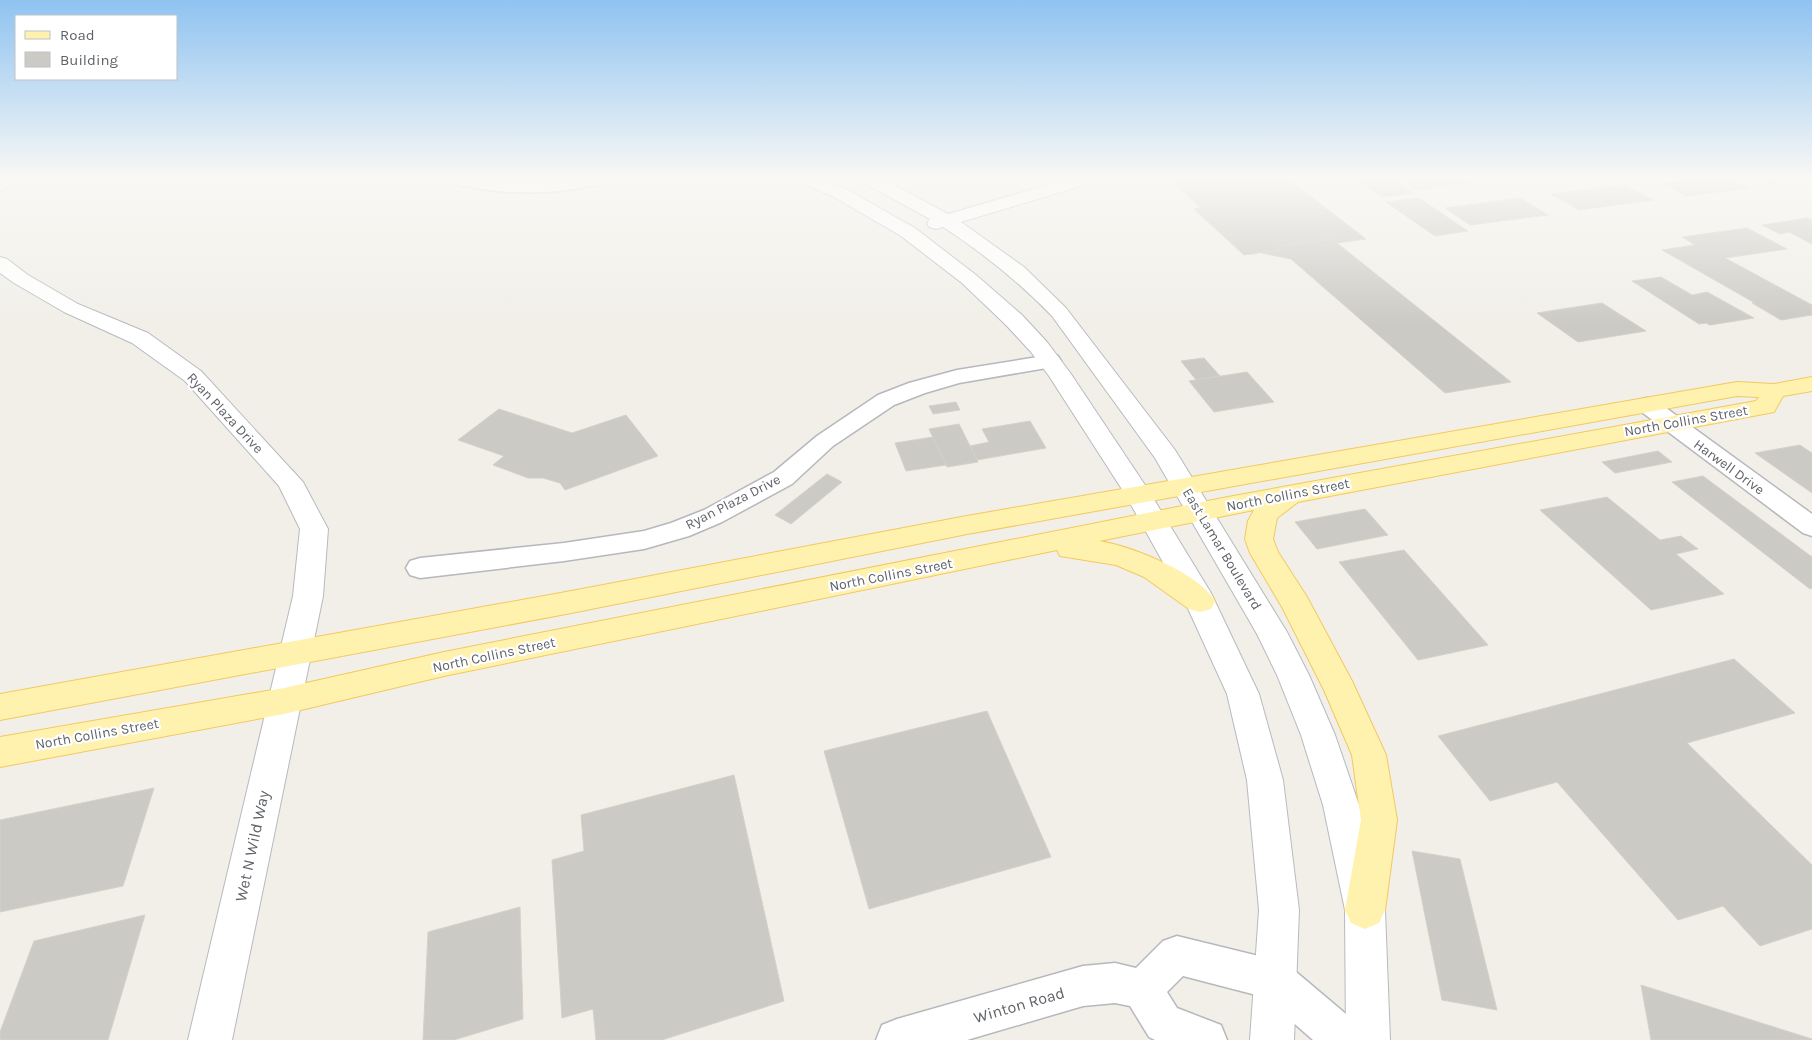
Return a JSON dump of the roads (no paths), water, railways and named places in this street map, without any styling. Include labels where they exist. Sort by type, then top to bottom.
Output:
[{"type":"main road","points":[[900,228],[969,279],[1014,320],[1050,361],[1138,494],[1200,601],[1243,694],[1265,780],[1279,910],[1272,1040]]},
{"type":"main road","points":[[908,232],[923,228]]},
{"type":"main road","name":"East Lamar Boulevard","points":[[958,228],[999,256],[1042,294],[1059,312],[1166,456],[1272,632],[1318,735],[1340,805],[1365,910],[1368,1040]]},
{"type":"main road","name":"Ryan Plaza Drive","points":[[0,263],[21,279],[71,308],[140,338],[193,376],[290,482],[314,529],[308,596],[295,653]]},
{"type":"main road","name":"North Collins Street","points":[[0,707],[1138,494],[1736,389],[1774,391],[1812,384]]},
{"type":"main road","name":"North Collins Street","points":[[0,752],[284,701],[444,664],[1200,512],[1670,423],[1765,407],[1774,391]]},
{"type":"main road","points":[[1290,495],[1266,513],[1262,521],[1260,539],[1268,561],[1296,605],[1340,690],[1368,755],[1379,820],[1365,910]]},
{"type":"main road","points":[[976,558],[1058,549],[1108,551],[1123,555],[1158,571],[1200,601]]},
{"type":"main road","name":"Wet N Wild Way","points":[[210,1040],[295,653]]},
{"type":"street","name":"Ryan Plaza Drive","points":[[420,568],[564,552],[644,540],[680,530],[712,516],[783,478],[825,441],[886,400],[917,388],[957,377],[1050,361]]},
{"type":"street","name":"Harwell Drive","points":[[1647,405],[1812,527]]},
{"type":"street","points":[[1206,1040],[1163,1023],[1142,989],[1177,955],[1275,980],[1344,1040]]},
{"type":"street","name":"Winton Road","points":[[897,1040],[1083,986],[1115,983],[1142,989]]}]
